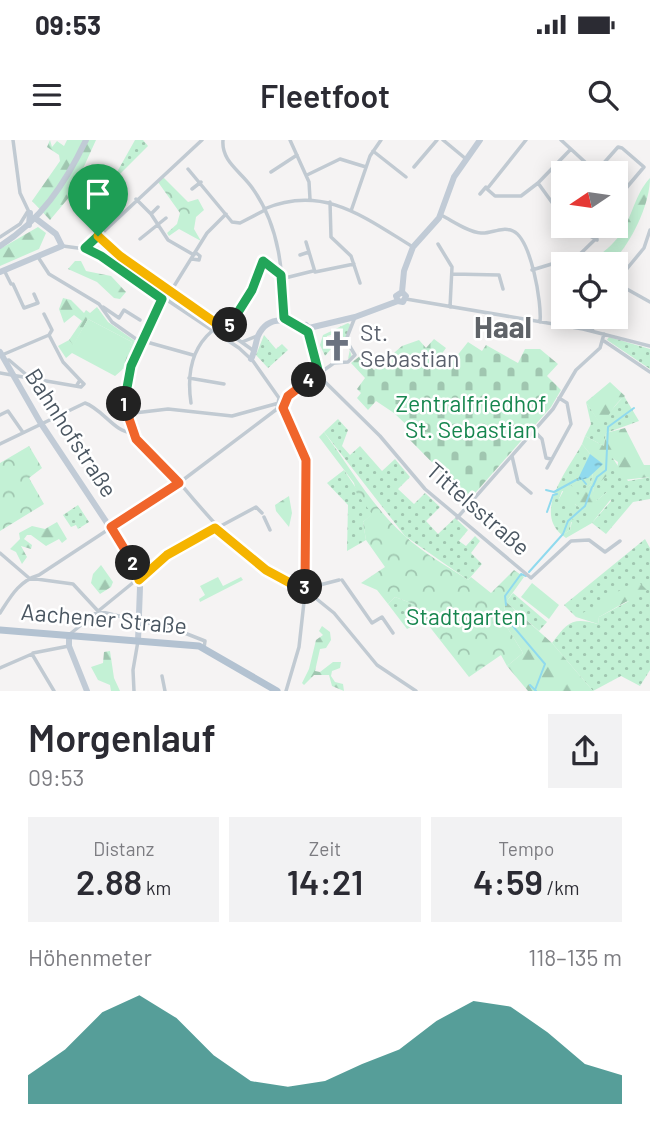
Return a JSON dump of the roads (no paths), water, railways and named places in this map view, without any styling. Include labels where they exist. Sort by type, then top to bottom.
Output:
[{"type":"main road","name":"Aachener Straße","points":[[0,630],[204,648],[277,691]]},
{"type":"street","points":[[13,140],[20,193],[31,214],[56,234],[62,246]]},
{"type":"street","points":[[0,237],[20,224],[66,180],[86,140]]},
{"type":"street","points":[[85,248],[202,140]]},
{"type":"street","points":[[223,140],[227,159],[253,188],[275,234],[281,277],[282,318]]},
{"type":"street","points":[[290,140],[307,175],[310,198]]},
{"type":"street","points":[[351,211],[373,150],[381,140]]},
{"type":"street","points":[[414,167],[437,140]]},
{"type":"street","points":[[443,140],[466,159]]},
{"type":"street","points":[[407,299],[402,292],[404,271],[413,247],[441,215],[451,184],[480,140]]},
{"type":"street","points":[[480,194],[526,140]]},
{"type":"street","points":[[561,140],[582,161]]},
{"type":"street","points":[[606,161],[618,147],[644,167],[628,185]]},
{"type":"street","points":[[373,150],[406,177]]},
{"type":"street","points":[[486,187],[495,196],[521,196],[538,183],[570,150]]},
{"type":"street","points":[[271,172],[297,155]]},
{"type":"street","points":[[307,175],[340,159],[367,167]]},
{"type":"street","points":[[188,169],[232,222],[239,223],[281,202],[310,198],[330,202],[351,211],[413,247]]},
{"type":"street","points":[[192,189],[201,182]]},
{"type":"street","points":[[538,183],[551,201]]},
{"type":"street","points":[[136,199],[151,214],[168,240],[194,255]]},
{"type":"street","points":[[330,202],[331,237],[349,254],[360,283]]},
{"type":"street","points":[[151,214],[158,208]]},
{"type":"street","points":[[0,246],[27,226],[31,214]]},
{"type":"street","points":[[171,291],[212,229],[210,223],[215,223],[226,214]]},
{"type":"street","points":[[441,215],[474,232],[484,234],[506,229],[516,232],[533,270],[539,294],[540,322]]},
{"type":"street","points":[[140,239],[166,218]]},
{"type":"street","points":[[27,226],[44,226]]},
{"type":"street","points":[[628,268],[644,248],[650,230]]},
{"type":"street","points":[[98,236],[120,256],[255,351]]},
{"type":"street","points":[[580,252],[597,240],[594,238]]},
{"type":"street","points":[[306,242],[313,271]]},
{"type":"street","points":[[438,244],[450,262],[453,274],[450,307]]},
{"type":"street","points":[[34,294],[39,302],[24,308],[2,271],[62,246],[85,248],[101,256],[251,359],[279,400]]},
{"type":"street","points":[[644,248],[650,251]]},
{"type":"street","points":[[300,255],[309,252]]},
{"type":"street","points":[[38,256],[49,274],[119,317],[124,310],[140,320]]},
{"type":"street","points":[[227,331],[252,290],[262,262],[281,277],[329,271],[354,264]]},
{"type":"street","points":[[533,270],[551,266]]},
{"type":"street","points":[[453,274],[499,275],[503,289]]},
{"type":"street","points":[[628,290],[650,302]]},
{"type":"street","points":[[398,301],[397,295],[402,292]]},
{"type":"street","points":[[162,299],[141,341],[125,390],[126,414],[132,432],[142,447],[159,460],[215,528],[266,570],[307,588],[334,612],[377,665],[416,691]]},
{"type":"street","points":[[282,318],[307,329],[355,317],[407,299],[592,331],[650,346]]},
{"type":"street","points":[[99,304],[112,322],[141,341],[194,355]]},
{"type":"street","points":[[0,373],[83,386],[63,362],[50,335],[52,329],[44,314]]},
{"type":"street","points":[[286,691],[299,647],[307,588],[306,460],[283,408],[286,399],[317,373],[334,363],[348,362],[355,355],[346,340],[355,324],[355,317]]},
{"type":"street","points":[[242,342],[259,335],[282,318]]},
{"type":"street","points":[[307,329],[317,373]]},
{"type":"street","points":[[191,403],[189,378],[194,355],[203,339],[212,331]]},
{"type":"street","points":[[457,518],[534,431],[576,370],[604,341],[604,334]]},
{"type":"street","points":[[2,356],[50,335]]},
{"type":"street","points":[[251,359],[259,335]]},
{"type":"street","points":[[604,341],[650,372]]},
{"type":"street","name":"Bahnhofstraße","points":[[2,356],[40,422],[128,554],[139,580],[141,624],[138,641]]},
{"type":"street","name":"Bahnhofstraße","points":[[2,356],[31,378]]},
{"type":"street","name":"Tittelsstraße","points":[[317,373],[380,436],[411,474],[457,518],[531,578],[571,541],[589,540],[605,552],[620,541]]},
{"type":"street","points":[[189,378],[224,384]]},
{"type":"street","points":[[547,468],[571,424],[567,403],[559,398]]},
{"type":"street","points":[[126,414],[168,409],[232,416],[286,399]]},
{"type":"street","points":[[276,409],[279,400]]},
{"type":"street","points":[[0,444],[40,422],[85,403],[96,408],[123,432],[132,432]]},
{"type":"street","points":[[0,613],[13,592],[29,578],[39,575],[179,483],[276,409],[283,408]]},
{"type":"street","points":[[0,415],[8,411],[22,431]]},
{"type":"street","points":[[534,431],[542,439],[546,458],[551,459]]},
{"type":"street","points":[[512,456],[518,482],[531,493]]},
{"type":"street","points":[[87,691],[69,646],[72,630],[139,580],[167,555],[256,507],[270,530]]},
{"type":"street","points":[[0,553],[29,578],[73,584],[98,611],[141,624],[177,630],[203,640],[204,648]]},
{"type":"street","points":[[307,588],[341,580],[372,623],[382,617],[393,633]]},
{"type":"street","points":[[134,691],[133,670],[138,641]]},
{"type":"street","points":[[0,668],[33,653],[69,646]]},
{"type":"street","points":[[33,653],[52,690]]},
{"type":"street","points":[[162,676],[166,691]]},
{"type":"water","points":[[590,454],[603,464],[588,478],[577,481]]},
{"type":"waterway","points":[[593,486],[597,477],[606,470],[608,427],[634,408]]},
{"type":"waterway","points":[[582,479],[586,484]]},
{"type":"waterway","points":[[546,490],[554,492],[576,480]]},
{"type":"waterway","points":[[529,572],[563,534],[568,521],[585,506],[592,487]]},
{"type":"waterway","points":[[547,512],[553,495],[557,494]]},
{"type":"waterway","points":[[506,605],[505,596],[521,574],[526,576]]},
{"type":"waterway","points":[[501,612],[545,664],[535,690]]},
{"type":"waterway","points":[[530,685],[536,691]]},
{"type":"place","name":"St. Sebastian","points":[[337,346]]},
{"type":"district","name":"Haal","points":[[503,328]]},
{"type":"park label","name":"Zentralfriedhof St. Sebastian","points":[[471,417]]},
{"type":"park label","name":"Stadtgarten","points":[[466,617]]}]
